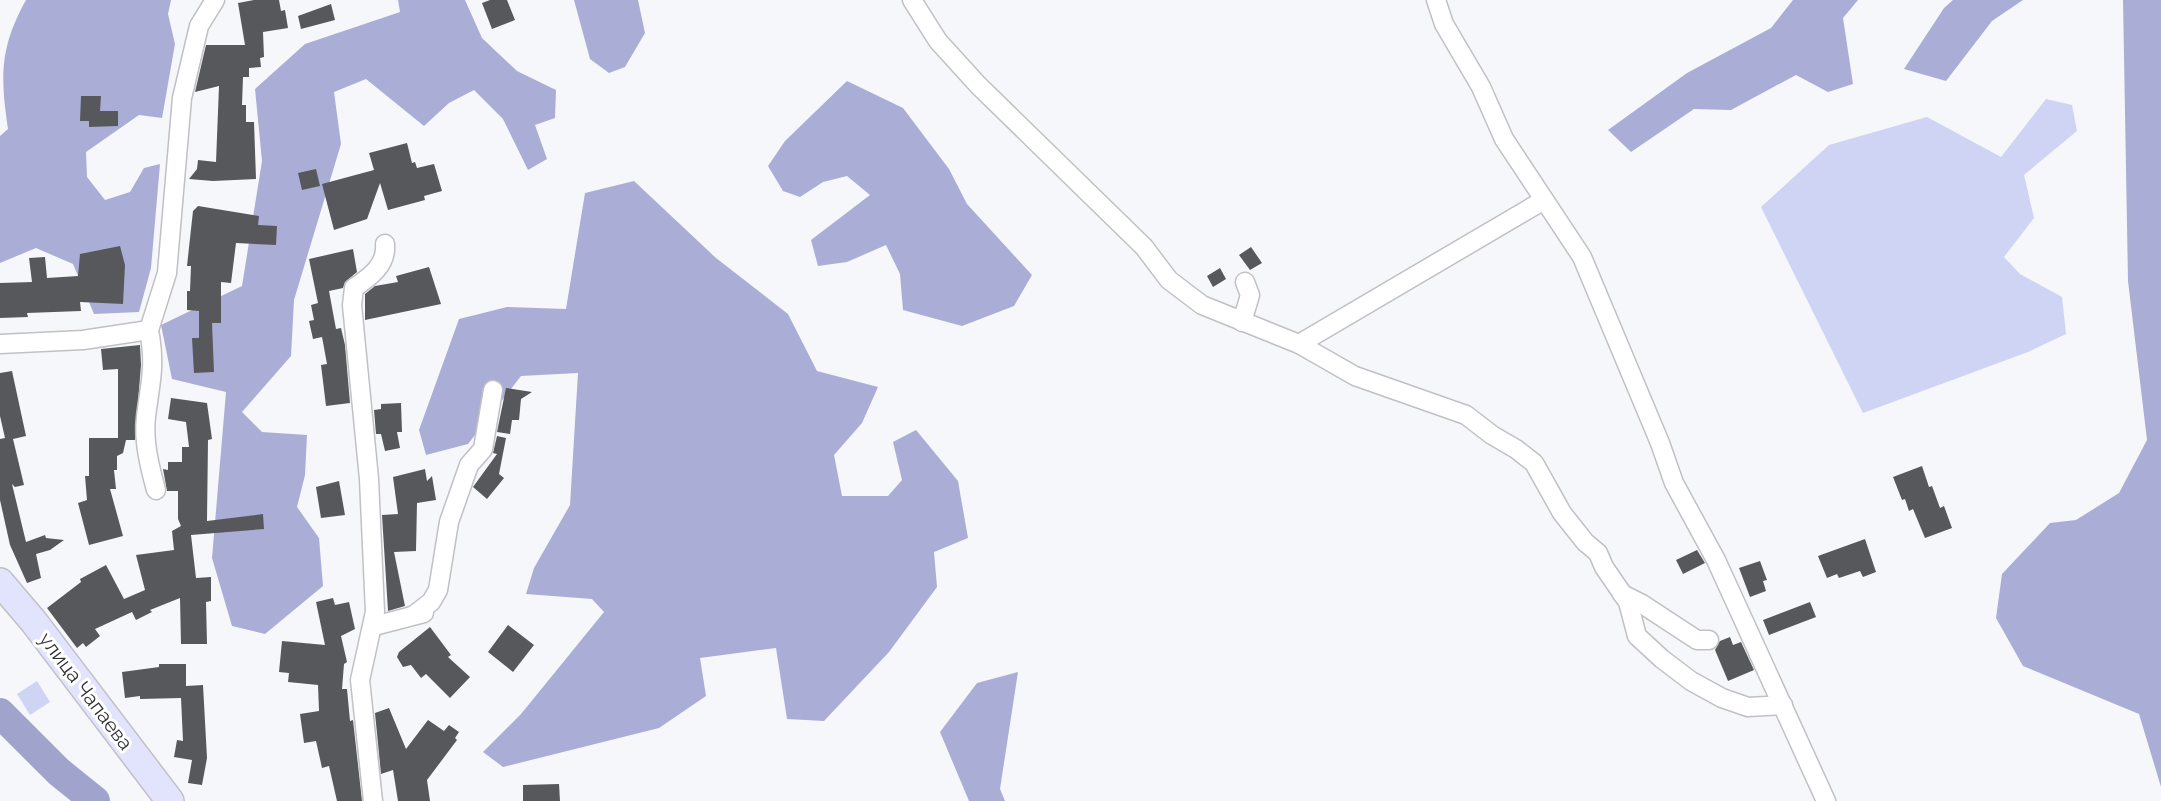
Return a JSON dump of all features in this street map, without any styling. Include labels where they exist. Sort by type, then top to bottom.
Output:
[{"type":"street","points":[[156,490],[150,468],[145,418],[152,387],[153,351],[149,330],[167,273],[182,98],[199,26],[215,0]]},
{"type":"street","points":[[912,0],[938,41],[978,85],[1144,247],[1169,280],[1202,305],[1299,344],[1355,376],[1466,415],[1492,435],[1516,449],[1534,463],[1562,513],[1585,542],[1598,553],[1628,602],[1637,636],[1662,660],[1691,681],[1722,698],[1748,707],[1783,705]]},
{"type":"street","points":[[1436,0],[1444,24],[1481,87],[1504,139],[1582,257],[1660,443],[1674,483],[1716,560],[1826,801]]},
{"type":"street","points":[[1299,344],[1544,200]]},
{"type":"street","points":[[374,801],[360,680],[374,626],[369,479],[352,305],[354,288],[373,274],[382,262],[385,244]]},
{"type":"street","points":[[1242,322],[1250,295],[1245,282]]},
{"type":"street","points":[[0,344],[83,340],[149,330]]},
{"type":"street","points":[[414,615],[431,602],[438,590],[449,522],[470,465],[483,449],[493,390]]},
{"type":"street","name":"улица Чапаева","points":[[0,582],[34,622],[170,801]]},
{"type":"street","points":[[1622,594],[1642,604],[1697,640],[1709,640]]},
{"type":"street","points":[[374,626],[438,610]]},
{"type":"shaded area","points":[[26,0],[171,0],[168,14],[175,44],[162,118],[139,115],[86,152],[87,177],[105,200],[130,192],[144,168],[160,164],[151,268],[139,312],[94,314],[73,264],[36,248],[0,263],[0,136],[8,129],[3,77],[4,62],[11,32]]},
{"type":"shaded area","points":[[398,0],[465,0],[482,38],[517,71],[556,90],[555,118],[535,125],[547,159],[528,170],[503,119],[474,90],[449,103],[424,126],[366,79],[334,92],[341,144],[294,300],[291,356],[242,412],[262,432],[307,435],[305,475],[297,507],[319,538],[323,586],[265,634],[232,626],[212,558],[226,392],[172,379],[161,325],[242,286],[262,161],[255,89],[305,44],[400,12]]},
{"type":"shaded area","points":[[574,0],[638,0],[645,33],[625,67],[609,73],[590,59]]},
{"type":"shaded area","points":[[1793,0],[1858,0],[1843,18],[1853,84],[1828,92],[1796,75],[1731,110],[1694,109],[1631,152],[1608,130],[1687,73],[1771,28]]},
{"type":"shaded area","points":[[1953,0],[2023,0],[1992,21],[1946,81],[1904,69],[1944,8]]},
{"type":"shaded area","points":[[2123,0],[2161,0],[2161,787],[2139,714],[2023,666],[1996,618],[2002,574],[2050,523],[2076,520],[2119,493],[2147,440],[2128,281]]},
{"type":"shaded area","points":[[847,81],[903,108],[949,169],[967,204],[1032,275],[1014,306],[962,326],[903,310],[900,274],[886,245],[847,262],[818,266],[811,240],[870,195],[847,176],[823,182],[800,197],[783,191],[768,166],[785,141]]},
{"type":"shaded area","points":[[2046,99],[2072,105],[2077,131],[2024,175],[2034,218],[2004,257],[2020,274],[2062,297],[2066,334],[2028,352],[1863,413],[1761,207],[1829,145],[1927,117],[2001,157]]},
{"type":"shaded area","points":[[634,181],[716,258],[788,314],[817,371],[878,387],[862,423],[834,455],[842,496],[888,496],[902,480],[893,442],[916,430],[958,481],[968,538],[934,552],[937,587],[889,652],[824,721],[787,719],[776,648],[700,658],[706,696],[659,728],[503,767],[483,752],[521,714],[604,612],[592,599],[526,594],[534,568],[570,505],[578,373],[521,376],[468,444],[426,455],[419,430],[459,319],[507,307],[566,309],[585,193]]},
{"type":"shaded area","points":[[1018,672],[1000,789],[1005,801],[969,801],[940,732],[977,683]]},
{"type":"shaded area","points":[[37,681],[50,702],[30,715],[17,694]]},
{"type":"building","points":[[254,0],[279,0],[281,11],[285,10],[288,28],[263,32],[264,57],[260,58],[261,67],[249,68],[249,77],[243,77],[242,105],[246,105],[246,122],[254,122],[256,179],[213,181],[189,179],[197,169],[198,160],[216,162],[219,86],[195,92],[206,45],[245,45],[238,3]]},
{"type":"building","points":[[490,0],[507,0],[515,20],[492,29],[482,3]]},
{"type":"building","points":[[331,4],[335,20],[301,29],[298,16]]},
{"type":"building","points":[[81,96],[101,96],[100,111],[118,111],[118,126],[89,127],[89,121],[80,121]]},
{"type":"building","points":[[407,143],[412,163],[415,162],[417,168],[434,164],[442,191],[424,196],[425,200],[388,210],[380,183],[367,219],[334,230],[322,184],[374,170],[369,153]]},
{"type":"building","points":[[316,169],[320,186],[302,190],[298,173]]},
{"type":"building","points":[[198,206],[259,216],[258,225],[277,226],[276,245],[236,243],[231,283],[221,282],[221,323],[212,323],[214,372],[194,373],[192,338],[199,338],[199,311],[187,310],[191,266],[187,266],[193,211]]},
{"type":"building","points":[[120,246],[125,265],[123,304],[80,302],[81,311],[27,313],[28,317],[0,318],[0,283],[32,282],[29,258],[45,257],[47,278],[78,276],[80,254]]},
{"type":"building","points":[[1251,247],[1262,263],[1250,270],[1239,255]]},
{"type":"building","points":[[353,249],[357,272],[345,282],[343,288],[329,291],[336,329],[341,328],[345,345],[350,403],[326,406],[321,365],[327,364],[322,337],[313,339],[309,321],[314,320],[311,305],[318,303],[309,259]]},
{"type":"building","points":[[429,267],[441,304],[365,320],[365,294],[375,286],[398,282],[396,276]]},
{"type":"building","points":[[1220,268],[1226,279],[1213,287],[1207,276]]},
{"type":"building","points":[[140,345],[141,365],[135,440],[126,440],[123,453],[117,456],[117,470],[114,470],[116,489],[110,489],[123,536],[89,545],[78,503],[87,500],[85,476],[89,476],[89,438],[118,438],[118,369],[103,370],[101,349]]},
{"type":"building","points":[[12,371],[26,436],[13,439],[24,485],[15,487],[12,484],[26,542],[45,535],[46,538],[64,540],[50,550],[36,554],[41,578],[27,583],[10,545],[0,500],[0,439],[5,438],[0,416],[0,373]]},
{"type":"building","points":[[506,388],[532,392],[521,399],[519,420],[512,420],[510,434],[497,432]]},
{"type":"building","points":[[171,398],[207,403],[212,439],[208,440],[207,521],[263,514],[264,529],[191,535],[196,578],[211,577],[211,601],[206,602],[207,644],[181,644],[180,598],[150,610],[152,612],[136,620],[132,612],[95,629],[100,636],[86,647],[83,643],[77,648],[47,608],[81,582],[80,579],[106,565],[124,599],[145,590],[136,555],[174,550],[172,531],[181,526],[178,519],[178,491],[167,491],[163,469],[168,470],[168,462],[182,462],[182,447],[189,447],[186,422],[168,419]]},
{"type":"building","points":[[401,403],[402,432],[397,432],[400,448],[385,451],[381,434],[376,434],[374,410],[381,409],[381,404]]},
{"type":"building","points":[[497,436],[506,438],[499,474],[504,478],[487,499],[473,487],[497,454],[493,453]]},
{"type":"building","points":[[1922,466],[1929,487],[1932,486],[1940,508],[1944,506],[1952,528],[1925,538],[1913,509],[1909,511],[1905,499],[1902,500],[1893,477]]},
{"type":"building","points":[[425,469],[427,481],[432,476],[436,500],[417,503],[416,551],[394,552],[405,606],[388,611],[382,515],[398,514],[393,477]]},
{"type":"building","points":[[339,481],[345,515],[321,518],[316,487]]},
{"type":"building","points":[[1865,539],[1876,572],[1863,577],[1860,571],[1839,578],[1837,574],[1827,578],[1818,556]]},
{"type":"building","points":[[1697,550],[1705,563],[1683,574],[1676,560]]},
{"type":"building","points":[[1760,561],[1767,580],[1763,581],[1766,591],[1750,597],[1739,568]]},
{"type":"building","points":[[333,598],[335,605],[349,602],[355,629],[341,636],[347,662],[344,664],[342,689],[347,689],[350,721],[353,720],[362,801],[337,801],[329,766],[322,768],[316,741],[304,743],[300,714],[319,711],[318,685],[288,682],[289,673],[279,672],[282,641],[325,645],[316,602]]},
{"type":"building","points":[[1810,602],[1816,617],[1769,635],[1763,620]]},
{"type":"building","points":[[508,625],[534,645],[513,672],[488,652]]},
{"type":"building","points":[[430,627],[451,655],[448,657],[470,677],[450,698],[426,674],[421,678],[411,665],[403,667],[397,657],[399,652]]},
{"type":"building","points":[[1730,637],[1733,645],[1741,642],[1754,670],[1728,681],[1715,650],[1720,641]]},
{"type":"building","points":[[159,664],[186,664],[186,686],[203,685],[207,758],[202,785],[188,783],[192,760],[174,757],[177,740],[183,741],[181,698],[140,699],[140,696],[125,698],[122,672],[159,667]]},
{"type":"building","points":[[389,708],[406,749],[428,720],[444,731],[449,725],[459,732],[455,738],[457,740],[427,780],[430,801],[398,801],[393,770],[381,774],[375,713]]},
{"type":"building","points":[[559,784],[560,801],[523,801],[523,785]]},
{"type":"waterway","points":[[0,713],[59,772],[95,801]]}]
